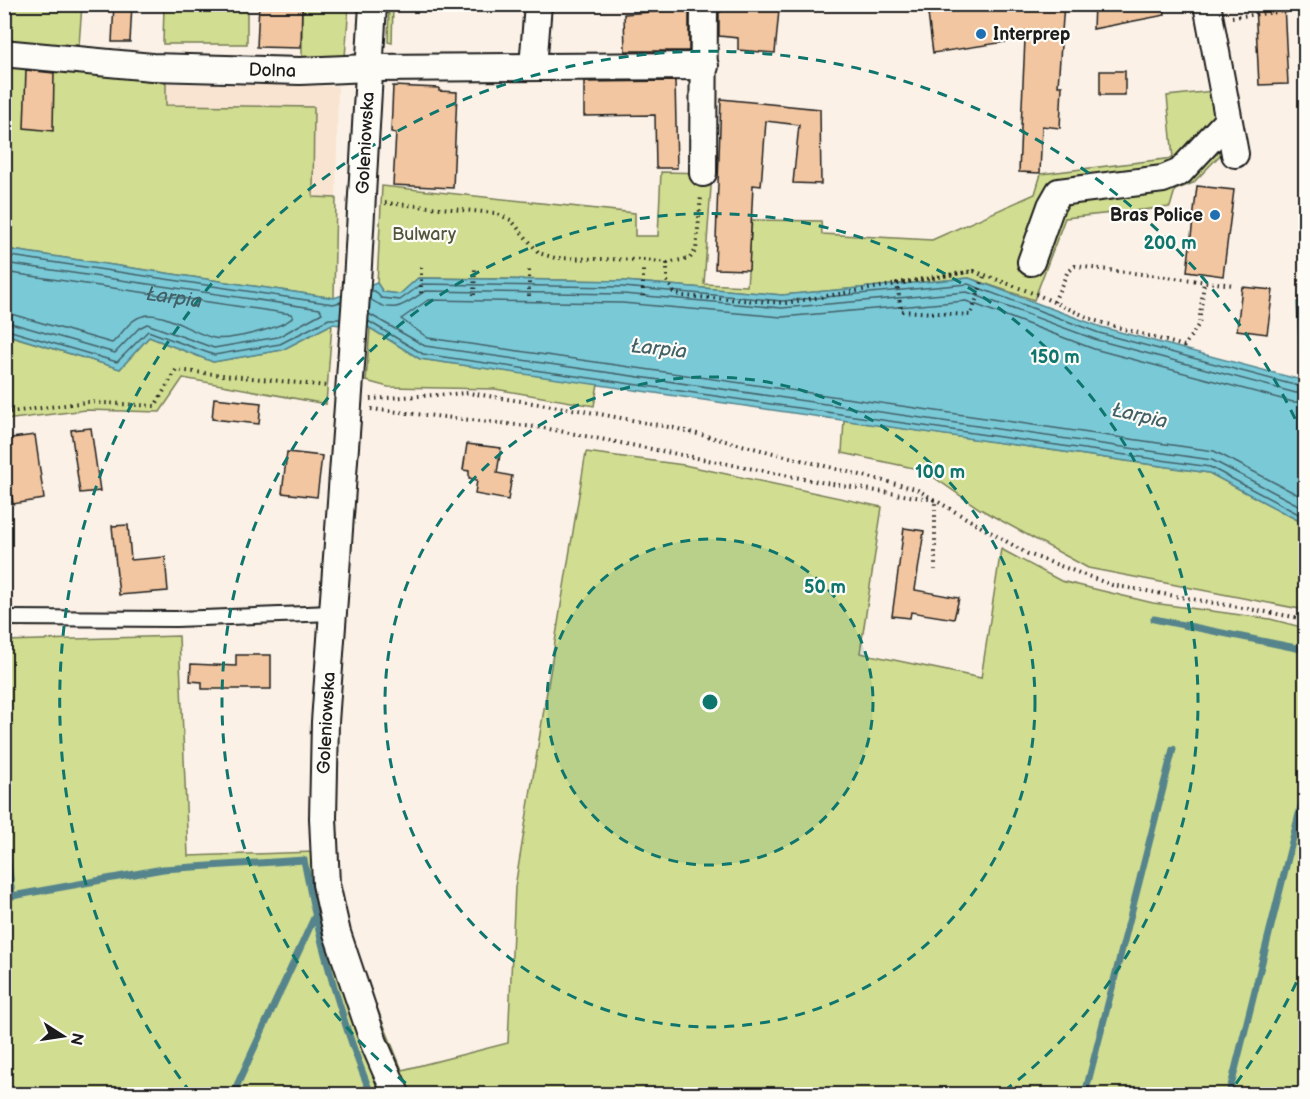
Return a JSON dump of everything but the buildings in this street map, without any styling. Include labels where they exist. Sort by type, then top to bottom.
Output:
[{"type":"street","name":"Goleniowska","points":[[373,4],[354,341],[332,614],[323,796],[326,884],[337,933],[375,1043],[396,1095]]},
{"type":"street","points":[[533,67],[538,4]]},
{"type":"street","points":[[702,173],[704,4]]},
{"type":"street","points":[[1208,12],[1235,154]]},
{"type":"street","name":"Dolna","points":[[13,54],[152,67],[300,71],[369,68],[705,66]]},
{"type":"street","points":[[1031,262],[1051,206],[1059,192],[1163,179],[1180,172],[1228,120]]},
{"type":"lane","points":[[4,618],[176,619],[332,614]]},
{"type":"path","points":[[1208,12],[1305,9]]},
{"type":"path","points":[[361,201],[495,213],[511,220],[539,254],[555,258],[646,260],[666,263],[690,258],[696,250],[702,173]]},
{"type":"path","points":[[666,263],[667,281],[674,293],[682,296],[785,303],[974,272],[1054,302],[1096,321],[1184,346],[1200,324],[1204,282]]},
{"type":"path","points":[[421,266],[421,293]]},
{"type":"path","points":[[1054,302],[1067,273],[1075,266],[1233,285]]},
{"type":"path","points":[[474,268],[474,295]]},
{"type":"path","points":[[529,269],[529,296]]},
{"type":"path","points":[[643,269],[643,296]]},
{"type":"path","points":[[897,283],[902,311],[971,315],[984,276]]},
{"type":"path","points":[[4,413],[87,402],[155,406],[176,370],[324,386]]},
{"type":"path","points":[[348,400],[469,393],[674,428],[916,489],[1028,554],[1112,585],[1305,619]]},
{"type":"path","points":[[385,410],[544,428],[820,482],[935,500]]},
{"type":"path","points":[[935,500],[935,570]]},
{"type":"shaded area","points":[[166,83],[338,86],[336,198],[313,197],[166,105]]},
{"type":"green space","points":[[4,5],[82,5],[79,45],[5,43]]},
{"type":"green space","points":[[164,5],[247,5],[247,44],[163,44]]},
{"type":"green space","points":[[302,5],[349,5],[345,57],[302,62]]},
{"type":"green space","points":[[389,5],[393,5],[392,43],[388,42]]},
{"type":"green space","points":[[5,66],[54,68],[166,83],[166,105],[314,107],[313,197],[336,198],[334,298],[5,249]]},
{"type":"green space","name":"Bulwary","points":[[1213,91],[1222,153],[1193,183],[1175,190],[1170,207],[1065,218],[1034,300],[969,278],[782,295],[624,281],[431,278],[418,278],[400,294],[383,292],[377,283],[382,186],[635,213],[635,236],[658,236],[661,172],[712,173],[704,284],[747,286],[752,220],[821,221],[822,234],[932,240],[1035,194],[1041,174],[1173,158],[1167,96]]},
{"type":"green space","points":[[332,324],[326,404],[183,378],[160,412],[86,410],[5,420],[4,334],[120,369],[149,337],[213,362],[282,350]]},
{"type":"green space","points":[[370,328],[420,359],[598,384],[594,406],[495,389],[388,387],[366,381]]},
{"type":"green space","points":[[844,420],[1209,473],[1305,524],[1305,610],[1088,568],[980,509],[923,470],[842,453]]},
{"type":"green space","points":[[586,452],[684,465],[882,507],[860,653],[981,678],[1001,549],[1061,581],[1153,603],[1270,619],[1305,628],[1305,1094],[5,1094],[5,641],[179,636],[188,856],[314,852],[402,1070],[508,1043],[515,887]]},
{"type":"water","name":"Łarpia","points":[[5,249],[334,298],[377,283],[383,292],[400,294],[418,278],[624,281],[782,295],[969,278],[1101,327],[1301,380],[1297,302],[1305,302],[1305,524],[1209,473],[420,359],[370,328],[332,324],[282,350],[213,362],[149,337],[120,369],[5,334]]},
{"type":"waterway","points":[[1154,619],[1306,650]]},
{"type":"waterway","points":[[1085,1094],[1173,749]]},
{"type":"waterway","points":[[1229,1094],[1306,786]]},
{"type":"waterway","points":[[4,829],[12,896],[163,869],[304,860],[331,979],[371,1094]]},
{"type":"waterway","points":[[233,1094],[314,918]]},
{"type":"place","name":"Interprep","points":[[981,34]]},
{"type":"place","name":"Bras Police","points":[[1215,215]]}]
